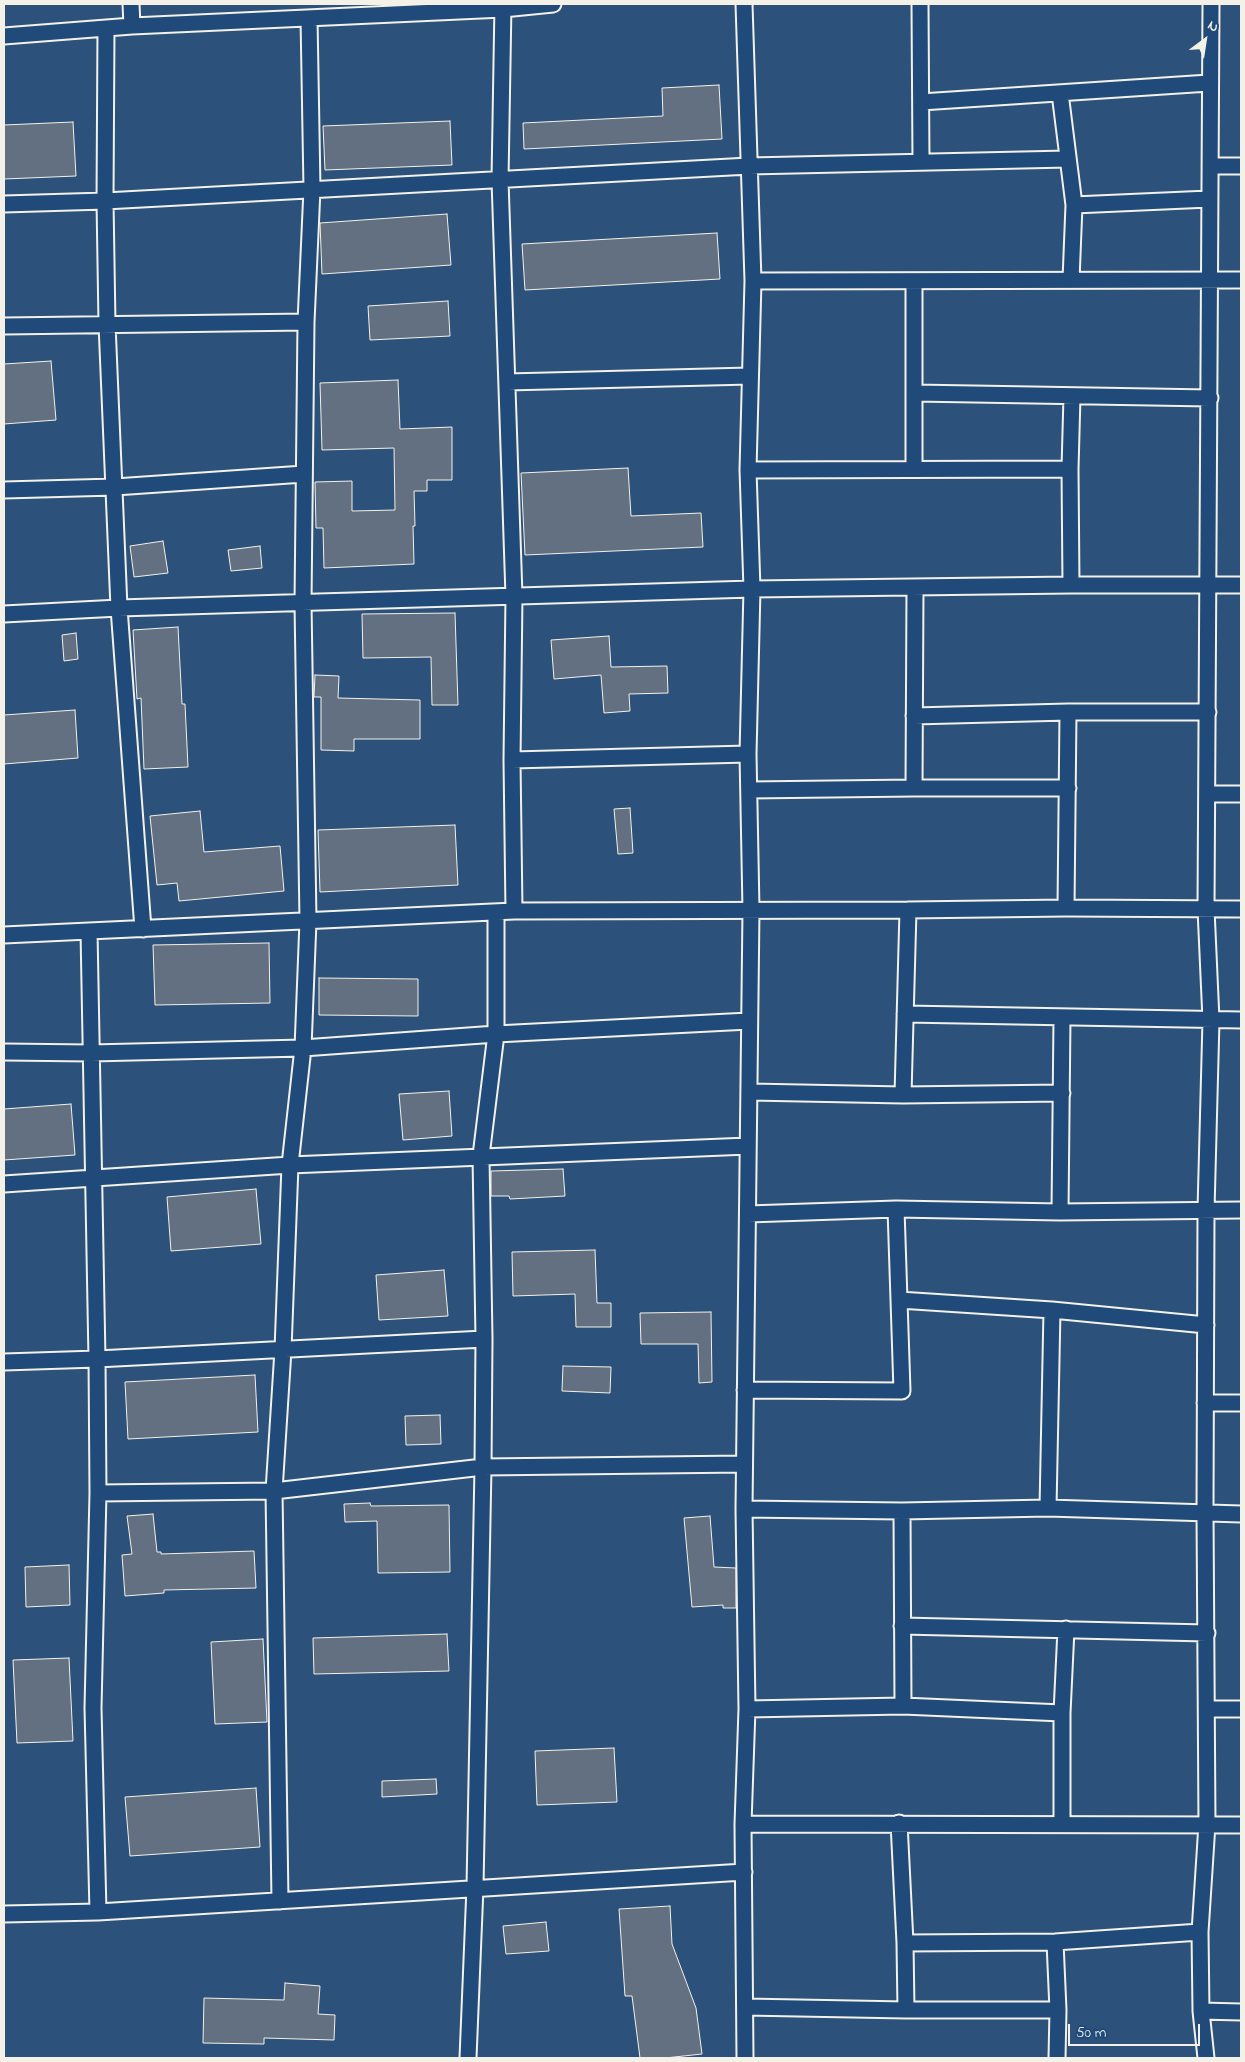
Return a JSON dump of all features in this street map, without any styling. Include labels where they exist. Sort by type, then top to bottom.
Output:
[{"type":"street","points":[[131,4],[132,26]]},
{"type":"street","points":[[4,36],[132,26],[553,4]]},
{"type":"street","points":[[744,4],[752,281],[748,470],[752,589],[748,754],[751,910],[750,1092],[744,1464],[747,1708],[743,1824],[745,2058]]},
{"type":"street","points":[[920,4],[921,162]]},
{"type":"street","points":[[1206,2058],[1201,2012],[1200,1932],[1207,1824],[1206,1210],[1211,1020],[1206,909],[1210,398],[1209,83],[1211,4]]},
{"type":"street","points":[[503,6],[500,180],[514,596],[512,760],[514,911]]},
{"type":"street","points":[[280,1901],[274,1490],[283,1350],[290,1165],[303,1048],[308,921],[303,603],[306,322],[312,189],[309,18]]},
{"type":"street","points":[[106,28],[105,201],[107,324],[119,608],[143,929]]},
{"type":"street","points":[[921,102],[1209,83]]},
{"type":"street","points":[[1060,93],[1074,206],[1071,280]]},
{"type":"street","points":[[4,204],[105,201],[749,166],[1068,159]]},
{"type":"street","points":[[1210,166],[1241,166]]},
{"type":"street","points":[[1074,206],[1209,199]]},
{"type":"street","points":[[752,281],[1241,280]]},
{"type":"street","points":[[914,281],[914,468]]},
{"type":"street","points":[[4,326],[306,322]]},
{"type":"street","points":[[507,382],[750,376]]},
{"type":"street","points":[[914,394],[1210,398]]},
{"type":"street","points":[[1071,585],[1070,469],[1072,396]]},
{"type":"street","points":[[748,470],[1070,469]]},
{"type":"street","points":[[4,490],[115,488],[304,474]]},
{"type":"street","points":[[4,614],[119,608],[752,589],[1241,585]]},
{"type":"street","points":[[914,788],[915,588]]},
{"type":"street","points":[[914,716],[1068,712],[1208,712]]},
{"type":"street","points":[[1066,908],[1068,712]]},
{"type":"street","points":[[512,760],[748,754]]},
{"type":"street","points":[[748,790],[1068,788]]},
{"type":"street","points":[[1208,794],[1241,794]]},
{"type":"street","points":[[4,935],[514,911],[1241,909]]},
{"type":"street","points":[[903,1095],[908,910]]},
{"type":"street","points":[[468,2058],[475,1887],[483,1467],[484,1339],[481,1156],[496,1034],[496,912]]},
{"type":"street","points":[[89,931],[97,1360],[98,1493],[93,1708],[98,1912]]},
{"type":"street","points":[[905,1014],[1241,1020]]},
{"type":"street","points":[[1060,1212],[1062,1018]]},
{"type":"street","points":[[4,1052],[91,1053],[303,1048],[496,1034],[749,1021]]},
{"type":"street","points":[[750,1092],[903,1095],[1062,1093]]},
{"type":"street","points":[[4,1184],[290,1165],[748,1146]]},
{"type":"street","points":[[748,1214],[896,1210],[1060,1212],[1241,1210]]},
{"type":"street","points":[[745,1390],[902,1391],[896,1210]]},
{"type":"street","points":[[898,1300],[1052,1310],[1206,1325]]},
{"type":"street","points":[[1048,1508],[1052,1310]]},
{"type":"street","points":[[4,1362],[97,1360],[484,1339]]},
{"type":"street","points":[[1206,1403],[1241,1403]]},
{"type":"street","points":[[98,1493],[274,1490],[483,1467],[744,1464]]},
{"type":"street","points":[[744,1509],[902,1511],[1048,1508],[1241,1514]]},
{"type":"street","points":[[902,1511],[903,1706]]},
{"type":"street","points":[[902,1626],[1206,1633]]},
{"type":"street","points":[[1062,1823],[1062,1713],[1066,1629]]},
{"type":"street","points":[[747,1708],[903,1706],[1062,1713]]},
{"type":"street","points":[[1207,1709],[1241,1709]]},
{"type":"street","points":[[899,1823],[905,1943],[906,2010]]},
{"type":"street","points":[[743,1824],[1062,1823],[1241,1825]]},
{"type":"street","points":[[4,1914],[98,1912],[475,1887],[744,1872]]},
{"type":"street","points":[[905,1943],[1055,1942],[1200,1932]]},
{"type":"street","points":[[1055,1942],[1058,2010],[1057,2058]]},
{"type":"street","points":[[745,2007],[1058,2010]]},
{"type":"street","points":[[1201,2012],[1241,2012]]},
{"type":"building","points":[[719,85],[722,139],[524,149],[523,123],[663,116],[662,88]]},
{"type":"building","points":[[450,121],[452,165],[325,170],[323,126]]},
{"type":"building","points":[[73,122],[76,176],[4,179],[4,125]]},
{"type":"building","points":[[447,214],[451,265],[322,274],[320,223]]},
{"type":"building","points":[[717,233],[720,279],[525,290],[522,244]]},
{"type":"building","points":[[448,301],[450,336],[370,340],[368,306]]},
{"type":"building","points":[[51,361],[56,420],[4,424],[4,364]]},
{"type":"building","points":[[398,380],[400,429],[452,427],[452,480],[427,480],[427,491],[414,491],[414,564],[324,568],[323,528],[316,528],[315,482],[352,481],[352,511],[395,510],[394,448],[322,450],[320,383]]},
{"type":"building","points":[[628,468],[631,516],[701,513],[703,547],[525,555],[521,473]]},
{"type":"building","points":[[163,541],[168,573],[134,577],[130,546]]},
{"type":"building","points":[[260,546],[262,568],[231,571],[228,550]]},
{"type":"building","points":[[455,613],[458,705],[432,705],[431,657],[363,658],[362,614]]},
{"type":"building","points":[[178,627],[188,767],[144,769],[141,698],[137,699],[133,630]]},
{"type":"building","points":[[76,633],[78,659],[64,661],[62,635]]},
{"type":"building","points":[[609,636],[611,667],[667,666],[668,693],[629,694],[630,711],[604,713],[601,675],[554,679],[551,640]]},
{"type":"building","points":[[315,675],[339,676],[338,698],[420,700],[420,739],[354,739],[354,751],[321,750],[321,697],[314,697]]},
{"type":"building","points":[[75,710],[78,758],[4,764],[4,715]]},
{"type":"building","points":[[630,808],[633,853],[618,854],[614,809]]},
{"type":"building","points":[[200,811],[204,852],[280,846],[284,891],[179,901],[177,883],[157,885],[150,816]]},
{"type":"building","points":[[455,825],[458,885],[320,892],[318,830]]},
{"type":"building","points":[[269,943],[270,1003],[155,1005],[153,945]]},
{"type":"building","points":[[319,978],[418,979],[418,1016],[319,1015]]},
{"type":"building","points":[[449,1091],[452,1136],[403,1140],[399,1094]]},
{"type":"building","points":[[71,1104],[75,1155],[4,1160],[4,1109]]},
{"type":"building","points":[[563,1169],[565,1196],[510,1199],[509,1196],[491,1196],[491,1171]]},
{"type":"building","points":[[256,1189],[261,1244],[171,1251],[167,1197]]},
{"type":"building","points":[[595,1250],[597,1303],[611,1303],[611,1327],[576,1327],[575,1294],[513,1296],[512,1252]]},
{"type":"building","points":[[444,1270],[448,1316],[379,1320],[376,1275]]},
{"type":"building","points":[[711,1312],[712,1382],[699,1383],[698,1344],[641,1344],[640,1313]]},
{"type":"building","points":[[563,1366],[611,1367],[610,1393],[562,1391]]},
{"type":"building","points":[[255,1375],[258,1432],[128,1439],[125,1382]]},
{"type":"building","points":[[440,1415],[441,1444],[406,1445],[405,1416]]},
{"type":"building","points":[[370,1503],[371,1506],[449,1505],[450,1572],[378,1573],[377,1521],[345,1522],[344,1504]]},
{"type":"building","points":[[153,1514],[157,1552],[161,1552],[161,1554],[254,1551],[256,1588],[164,1590],[164,1593],[125,1596],[122,1555],[132,1554],[127,1516]]},
{"type":"building","points":[[710,1516],[714,1567],[736,1568],[736,1608],[723,1608],[723,1605],[692,1607],[684,1518]]},
{"type":"building","points":[[69,1565],[70,1605],[26,1607],[25,1567]]},
{"type":"building","points":[[447,1634],[449,1671],[314,1674],[313,1638]]},
{"type":"building","points":[[263,1639],[267,1722],[215,1724],[211,1642]]},
{"type":"building","points":[[69,1658],[73,1741],[17,1743],[13,1660]]},
{"type":"building","points":[[614,1748],[617,1802],[537,1805],[535,1751]]},
{"type":"building","points":[[436,1779],[437,1794],[382,1797],[382,1781]]},
{"type":"building","points":[[256,1788],[260,1847],[130,1856],[125,1797]]},
{"type":"building","points":[[670,1906],[672,1944],[696,2008],[702,2054],[665,2058],[640,2058],[632,1996],[625,1996],[619,1909]]},
{"type":"building","points":[[546,1922],[549,1951],[506,1954],[503,1926]]},
{"type":"building","points":[[285,1983],[320,1986],[318,2014],[335,2015],[334,2040],[264,2038],[264,2044],[203,2043],[204,1998],[284,2000]]}]
